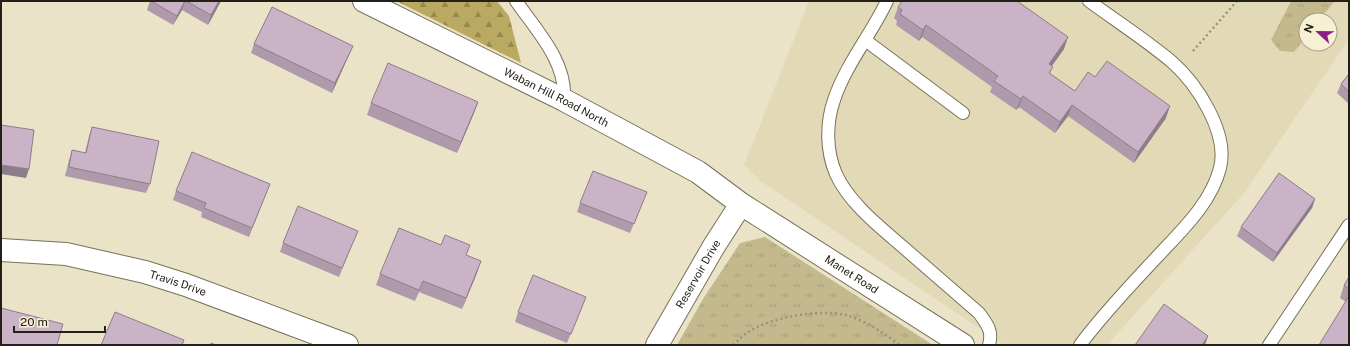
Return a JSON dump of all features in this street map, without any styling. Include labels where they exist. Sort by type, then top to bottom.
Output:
[{"type":"street","name":"Waban Hill Road North","points":[[364,1],[564,100],[698,172],[741,204]]},
{"type":"street","name":"Reservoir Drive","points":[[657,345],[714,246],[741,204]]},
{"type":"street","name":"Manet Road","points":[[741,204],[963,345]]},
{"type":"street","name":"Travis Drive","points":[[1,250],[66,254],[145,272],[186,285],[347,345]]},
{"type":"lane","points":[[516,1],[554,56],[563,77],[565,89],[564,100]]},
{"type":"lane","points":[[887,1],[841,82],[829,120],[828,142],[836,175],[858,206],[876,224],[979,313],[988,325],[991,334],[989,345]]},
{"type":"lane","points":[[1080,345],[1103,315],[1189,222],[1209,195],[1216,182],[1221,166],[1220,146],[1214,122],[1204,101],[1192,83],[1172,62],[1089,1]]},
{"type":"lane","points":[[865,40],[963,113]]},
{"type":"lane","points":[[1269,345],[1349,225]]},
{"type":"path","points":[[1178,68],[1237,1]]},
{"type":"path","points":[[734,345],[749,331],[768,322],[791,317],[824,313],[846,315],[885,333],[899,345]]},
{"type":"shaded area","points":[[809,1],[1349,1],[1349,39],[1244,193],[1107,345],[1004,345],[762,182],[744,165]]},
{"type":"green space","points":[[396,1],[497,1],[509,16],[521,63]]},
{"type":"green space","points":[[1291,1],[1335,1],[1326,12],[1298,12],[1298,47],[1294,52],[1280,51],[1271,40]]},
{"type":"green space","points":[[765,237],[933,345],[677,345],[703,299],[740,243]]},
{"type":"building","points":[[151,1],[185,1],[177,16]]},
{"type":"building","points":[[186,1],[219,1],[211,15]]},
{"type":"building","points":[[902,1],[1017,1],[1068,37],[1049,64],[1053,67],[1049,73],[1075,91],[1088,72],[1095,77],[1107,61],[1170,106],[1138,152],[1072,105],[1060,122],[1023,96],[1021,99],[994,81],[998,76],[926,25],[923,30],[900,14],[902,10],[898,7]]},
{"type":"building","points":[[272,7],[353,46],[335,83],[254,44]]},
{"type":"building","points":[[388,63],[478,102],[461,142],[371,103]]},
{"type":"building","points":[[1349,74],[1349,92],[1341,84]]},
{"type":"building","points":[[1,125],[34,130],[29,169],[1,165]]},
{"type":"building","points":[[92,127],[159,141],[150,184],[69,167],[72,150],[86,153]]},
{"type":"building","points":[[192,152],[270,184],[252,228],[204,208],[206,203],[176,191]]},
{"type":"building","points":[[593,171],[647,192],[634,224],[580,203]]},
{"type":"building","points":[[1279,173],[1315,199],[1277,253],[1241,227]]},
{"type":"building","points":[[298,206],[358,231],[342,268],[283,243]]},
{"type":"building","points":[[399,228],[441,245],[445,235],[470,245],[466,255],[481,261],[466,298],[423,281],[419,290],[380,274]]},
{"type":"building","points":[[533,275],[586,297],[571,334],[518,312]]},
{"type":"building","points":[[1349,277],[1349,289],[1344,285]]},
{"type":"building","points":[[1349,296],[1349,345],[1319,345]]},
{"type":"building","points":[[1164,304],[1208,336],[1202,345],[1135,345]]},
{"type":"building","points":[[1,308],[63,324],[57,345],[1,345]]},
{"type":"building","points":[[115,312],[184,340],[182,345],[101,345]]}]
